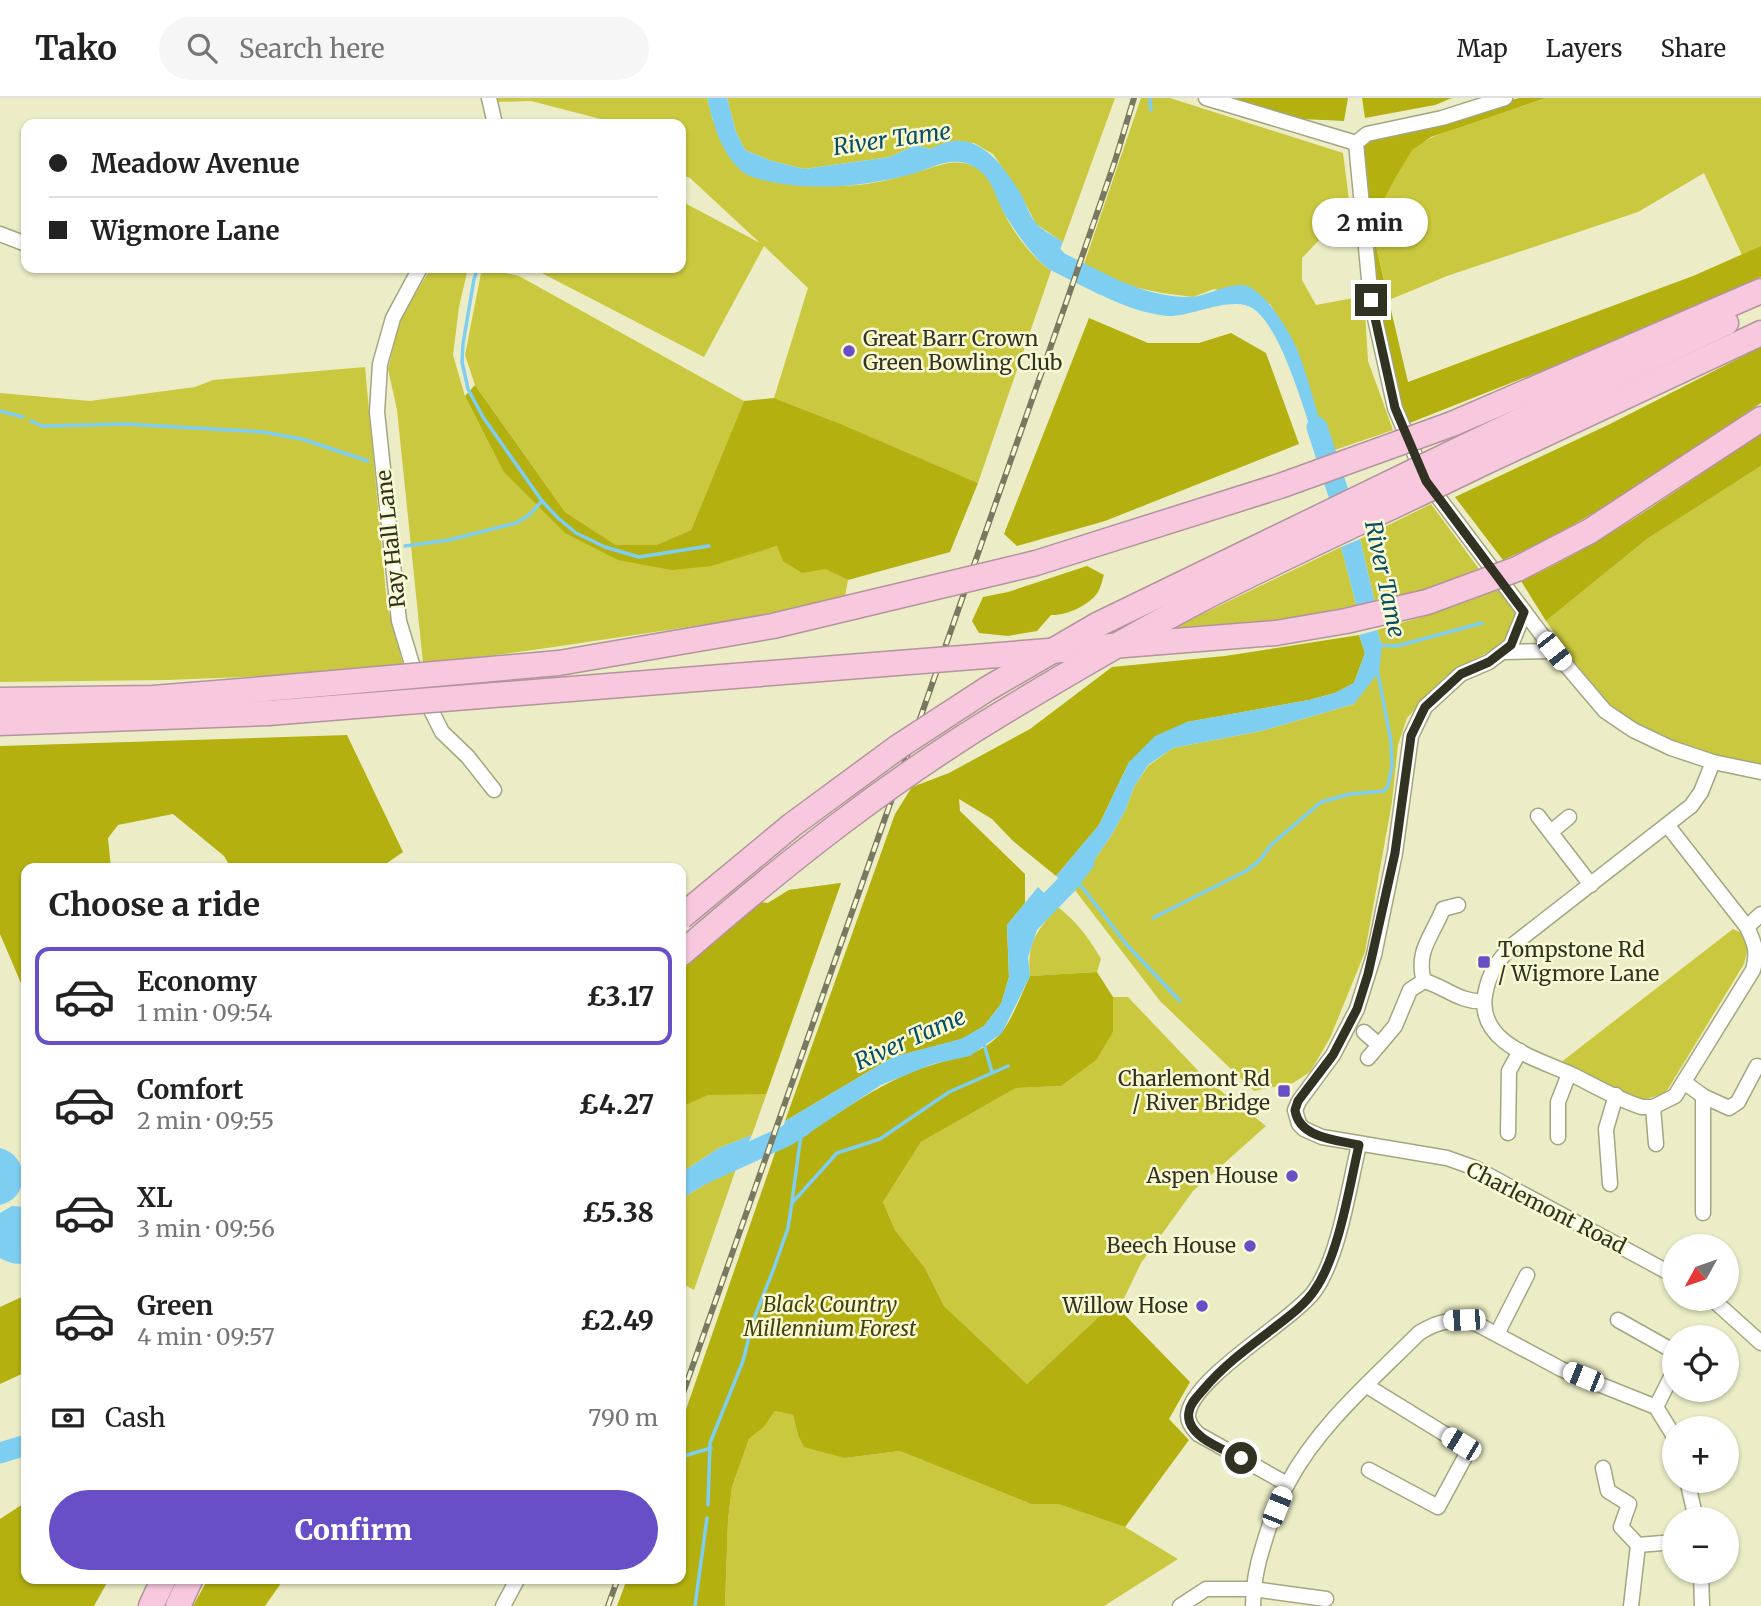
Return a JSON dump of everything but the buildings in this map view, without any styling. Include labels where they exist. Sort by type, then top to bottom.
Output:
[{"type":"highway","points":[[0,700],[153,698],[267,701],[559,663],[773,626],[1036,563],[1280,486],[1452,424],[1761,291]]},
{"type":"highway","points":[[686,950],[809,846],[915,769],[1005,711],[1201,600],[1761,306]]},
{"type":"highway","points":[[686,913],[802,817],[898,747],[1097,625],[1471,456],[1761,333]]},
{"type":"highway","points":[[0,723],[267,701],[1276,633],[1346,621],[1427,602],[1517,569],[1590,531],[1761,419]]},
{"type":"highway","points":[[151,1606],[161,1584]]},
{"type":"highway","points":[[178,1606],[188,1584]]},
{"type":"street","points":[[489,98],[494,119]]},
{"type":"street","points":[[1206,98],[1356,143]]},
{"type":"street","points":[[1356,143],[1367,134],[1442,118],[1505,98]]},
{"type":"street","points":[[1356,143],[1371,300],[1395,408],[1426,481],[1583,688],[1617,720],[1671,748],[1713,762],[1761,772]]},
{"type":"street","points":[[0,234],[21,242]]},
{"type":"street","name":"Ray Hall Lane","points":[[417,273],[393,318],[380,364],[377,412],[399,621],[418,684],[442,732],[468,757],[494,790]]},
{"type":"street","points":[[1503,652],[1516,636],[1524,612]]},
{"type":"street","points":[[1503,652],[1554,651]]},
{"type":"street","name":"Charlemont Road","points":[[1503,652],[1489,662],[1461,674],[1425,707],[1411,736],[1395,853],[1374,956],[1357,1009],[1333,1055],[1298,1101],[1296,1117],[1304,1129],[1313,1133],[1359,1145],[1447,1158],[1475,1168],[1662,1269]]},
{"type":"street","points":[[1668,826],[1747,928],[1757,954],[1754,970],[1675,1096],[1653,1107],[1631,1103],[1520,1051],[1499,1038],[1485,1017],[1484,1001],[1492,968],[1503,954],[1690,806],[1701,792],[1713,762]]},
{"type":"street","points":[[1538,816],[1591,885]]},
{"type":"street","points":[[1552,831],[1569,817]]},
{"type":"street","points":[[1433,896],[1443,909]]},
{"type":"street","points":[[1424,981],[1420,958],[1443,909],[1458,905]]},
{"type":"street","points":[[1747,928],[1761,914]]},
{"type":"street","points":[[1368,1058],[1395,1026],[1410,990],[1424,981],[1439,985],[1465,1001],[1484,1001]]},
{"type":"street","points":[[1364,1032],[1379,1045]]},
{"type":"street","points":[[1508,1133],[1509,1071],[1520,1051]]},
{"type":"street","points":[[1684,1082],[1703,1096],[1730,1108],[1738,1102],[1757,1066]]},
{"type":"street","points":[[1558,1137],[1558,1102],[1569,1073]]},
{"type":"street","points":[[1610,1184],[1606,1129],[1616,1095]]},
{"type":"street","points":[[1703,1096],[1703,1213]]},
{"type":"street","points":[[1653,1107],[1657,1144]]},
{"type":"street","points":[[1287,1484],[1198,1434],[1189,1422],[1188,1414],[1192,1403],[1213,1378],[1314,1292],[1337,1236],[1359,1145]]},
{"type":"street","points":[[1497,1334],[1527,1275]]},
{"type":"street","points":[[1725,1311],[1761,1343]]},
{"type":"street","points":[[1253,1606],[1255,1571],[1287,1484],[1328,1426],[1419,1333],[1431,1325],[1443,1321],[1464,1320],[1497,1334],[1562,1369],[1656,1408],[1662,1417]]},
{"type":"street","points":[[1618,1320],[1662,1345]]},
{"type":"street","points":[[1367,1386],[1461,1444],[1466,1450],[1465,1457],[1438,1507],[1369,1471]]},
{"type":"street","points":[[1656,1408],[1662,1396]]},
{"type":"street","points":[[1603,1468],[1608,1491],[1629,1504],[1621,1527],[1638,1545],[1632,1606]]},
{"type":"street","points":[[1638,1545],[1662,1543]]},
{"type":"street","points":[[503,1606],[515,1584]]},
{"type":"street","points":[[1701,1584],[1702,1606]]},
{"type":"street","points":[[1180,1606],[1206,1589],[1253,1589],[1326,1599]]},
{"type":"shaded area","points":[[496,98],[707,98],[713,121],[772,182],[858,185],[955,162],[982,171],[993,185],[1004,213],[1019,237],[1051,271],[978,483],[774,398],[808,288],[764,246],[704,357],[542,273],[686,273],[686,204],[760,243],[686,177],[686,119],[601,119],[531,101],[497,102]]},
{"type":"shaded area","points":[[727,98],[1115,98],[1063,242],[1036,224],[1021,195],[993,154],[974,143],[931,149],[915,145],[890,157],[804,169],[772,161],[745,150],[736,132]]},
{"type":"shaded area","points":[[1141,98],[1170,98],[1343,153],[1350,208],[1302,258],[1302,280],[1316,305],[1364,296],[1368,361],[1393,430],[1329,452],[1296,347],[1270,304],[1214,289],[1193,297],[1162,293],[1125,285],[1084,264]]},
{"type":"shaded area","points":[[1546,98],[1761,98],[1761,246],[1742,255],[1704,173],[1638,212],[1447,276],[1389,300],[1375,242],[1400,233],[1399,224],[1374,223],[1394,175],[1411,151],[1435,136]]},
{"type":"shaded area","points":[[428,273],[467,273],[453,355],[465,396],[503,471],[618,560],[758,551],[778,546],[848,580],[845,597],[672,629],[423,663],[397,410],[388,369],[400,319]]},
{"type":"shaded area","points":[[481,273],[505,273],[519,276],[744,401],[691,530],[656,545],[616,545],[565,512],[475,385],[465,355]]},
{"type":"shaded area","points":[[365,367],[387,605],[403,665],[267,676],[0,682],[0,393],[90,401],[195,387],[213,380]]},
{"type":"shaded area","points":[[1761,466],[1761,766],[1672,743],[1625,717],[1592,684],[1546,621],[1647,539]]},
{"type":"shaded area","points":[[1431,504],[1479,569],[1423,591],[1375,603],[1360,539]]},
{"type":"shaded area","points":[[1341,547],[1357,608],[1316,618],[1161,634]]},
{"type":"shaded area","points":[[1499,590],[1517,616],[1502,644],[1446,676],[1407,718],[1398,745],[1392,802],[1365,952],[1330,1038],[1310,1072],[1293,1083],[1254,1091],[1160,1001],[1074,889],[1109,839],[1125,811],[1134,787],[1148,766],[1173,748],[1261,731],[1354,704],[1382,646],[1377,630]]},
{"type":"shaded area","points":[[841,883],[752,1135],[719,1148],[686,1170],[686,962],[756,902],[768,903],[789,890]]},
{"type":"shaded area","points":[[1058,907],[1087,937],[1101,959],[1097,972],[1030,976],[1030,954],[1035,938]]},
{"type":"shaded area","points":[[1733,929],[1744,934],[1748,948],[1744,964],[1663,1094],[1642,1100],[1560,1063]]},
{"type":"shaded area","points":[[1113,997],[1128,997],[1207,1080],[1266,1126],[1193,1191],[1141,1263],[1119,1309],[1106,1310],[1027,1384],[944,1306],[925,1268],[895,1230],[883,1202],[921,1142],[1016,1088],[1061,1086],[1113,1032]]},
{"type":"shaded area","points":[[736,1169],[694,1290],[686,1286],[686,1196]]},
{"type":"shaded area","points":[[775,1411],[793,1415],[798,1435],[845,1458],[900,1451],[1031,1504],[1058,1504],[1125,1527],[1178,1559],[1104,1606],[725,1606],[732,1487],[749,1439],[764,1427]]},
{"type":"green space","points":[[1231,98],[1348,98],[1344,121],[1302,119]]},
{"type":"green space","points":[[1362,98],[1452,98],[1435,105],[1365,118]]},
{"type":"green space","points":[[1519,98],[1546,98],[1431,137],[1412,150],[1394,180],[1374,223],[1369,222],[1362,146],[1367,139]]},
{"type":"green space","points":[[1375,242],[1408,382],[1693,276],[1761,246],[1761,277],[1610,344],[1407,424],[1388,344],[1377,280]]},
{"type":"green space","points":[[1089,318],[1148,343],[1199,343],[1231,333],[1266,353],[1299,444],[1105,521],[1017,546],[1004,534]]},
{"type":"green space","points":[[1761,347],[1761,403],[1635,487],[1537,544],[1503,560],[1455,497],[1610,424]]},
{"type":"green space","points":[[475,385],[565,512],[616,545],[656,545],[691,530],[744,401],[774,398],[978,483],[950,552],[848,580],[825,569],[802,573],[783,561],[777,546],[711,566],[672,570],[618,560],[565,533],[503,471],[465,396]]},
{"type":"green space","points":[[1761,434],[1761,466],[1647,539],[1546,621],[1521,581],[1614,531]]},
{"type":"green space","points":[[1087,566],[1104,575],[1098,592],[1077,609],[1051,615],[1037,631],[1008,636],[979,633],[972,621],[983,597],[1008,592]]},
{"type":"green space","points":[[1359,635],[1365,653],[1354,683],[1335,693],[1309,700],[1187,722],[1129,762],[1099,825],[1056,876],[1013,841],[992,819],[959,799],[960,811],[1025,874],[1025,903],[1007,925],[1009,977],[1001,1004],[984,1026],[962,1039],[893,1057],[785,1121],[895,814],[912,787],[949,773],[1030,729],[1112,667],[1225,656]]},
{"type":"green space","points":[[347,735],[403,852],[387,863],[228,863],[224,856],[173,814],[118,825],[108,838],[110,863],[21,863],[21,983],[0,934],[0,746]]},
{"type":"green space","points":[[841,883],[766,1094],[708,1095],[686,1105],[686,962],[756,902],[768,903],[789,890]]},
{"type":"green space","name":"Black Country Millennium Forest","points":[[1097,972],[1113,997],[1113,1032],[1096,1060],[1061,1086],[1016,1088],[921,1142],[883,1202],[895,1230],[925,1268],[944,1306],[1027,1384],[1106,1310],[1119,1309],[1190,1382],[1169,1419],[1189,1440],[1125,1527],[1058,1504],[1031,1504],[900,1451],[845,1458],[804,1447],[793,1415],[775,1411],[764,1427],[749,1439],[732,1487],[725,1606],[617,1606],[625,1584],[686,1584],[686,1410],[776,1150],[913,1071],[970,1054],[986,1046],[1005,1028],[1030,976]]},
{"type":"green space","points":[[21,1297],[21,1374],[0,1384],[0,1307]]},
{"type":"green space","points":[[21,1505],[21,1584],[106,1584],[94,1606],[0,1606],[0,1519]]},
{"type":"green space","points":[[205,1584],[280,1584],[265,1606],[193,1606]]},
{"type":"water","points":[[707,98],[727,98],[736,132],[745,150],[772,161],[804,169],[890,157],[915,145],[931,149],[946,142],[973,144],[995,159],[1004,170],[1039,226],[1063,242],[1051,271],[1017,233],[988,180],[977,168],[953,162],[894,178],[836,186],[796,186],[759,179],[744,173],[724,148]]},
{"type":"water","points":[[1084,264],[1122,282],[1163,295],[1191,297],[1243,285],[1259,293],[1282,322],[1297,349],[1329,452],[1319,455],[1284,356],[1265,321],[1255,310],[1236,304],[1166,316],[1131,308],[1077,282]]},
{"type":"water","points":[[1360,539],[1375,603],[1357,608],[1341,547]]},
{"type":"water","points":[[1377,630],[1382,646],[1379,672],[1354,704],[1261,731],[1173,748],[1148,765],[1134,787],[1125,811],[1109,839],[1074,889],[1056,876],[1099,825],[1129,762],[1155,736],[1187,722],[1335,693],[1354,683],[1365,653],[1359,635]]},
{"type":"water","points":[[1038,887],[1058,907],[1037,930],[1028,957],[1030,976],[1002,1033],[970,1056],[933,1064],[881,1085],[806,1135],[776,1150],[785,1121],[893,1057],[961,1039],[984,1026],[1001,1004],[1009,977],[1007,925]]},
{"type":"water","points":[[752,1135],[736,1169],[686,1196],[686,1170],[719,1148]]},
{"type":"water","points":[[0,1148],[17,1159],[21,1167],[21,1188],[10,1201],[0,1205]]},
{"type":"water","points":[[12,1206],[21,1207],[21,1264],[0,1258],[0,1213]]},
{"type":"waterway","points":[[1150,98],[1151,110]]},
{"type":"waterway","name":"River Tame","points":[[1037,238],[1058,262],[1104,285]]},
{"type":"waterway","points":[[405,546],[449,540],[516,523],[529,515],[542,501],[483,417],[468,389],[462,362],[463,344],[476,273]]},
{"type":"waterway","points":[[0,411],[23,417]]},
{"type":"waterway","points":[[31,421],[42,426],[126,424],[263,432],[302,439],[368,461]]},
{"type":"waterway","name":"River Tame","points":[[1317,427],[1347,520]]},
{"type":"waterway","points":[[542,501],[576,533],[605,547],[639,557],[709,546]]},
{"type":"waterway","points":[[1379,645],[1397,646],[1482,623]]},
{"type":"waterway","points":[[1153,918],[1246,871],[1259,861],[1271,845],[1321,802],[1350,794],[1384,791],[1388,786],[1392,766],[1391,742],[1377,668]]},
{"type":"waterway","name":"River Tame","points":[[1033,919],[1084,862]]},
{"type":"waterway","points":[[1079,883],[1127,945],[1180,1001]]},
{"type":"waterway","points":[[984,1044],[992,1072]]},
{"type":"waterway","points":[[708,1505],[710,1443],[743,1361],[753,1321],[788,1228],[792,1203],[837,1153],[880,1139],[949,1092],[1008,1066]]},
{"type":"waterway","name":"River Tame","points":[[686,1182],[802,1126]]},
{"type":"waterway","points":[[792,1201],[801,1135]]},
{"type":"waterway","name":"River Tame","points":[[0,1453],[21,1447]]},
{"type":"waterway","points":[[686,1455],[711,1448]]},
{"type":"waterway","points":[[695,1606],[707,1518]]},
{"type":"railway","points":[[686,1385],[1066,303],[1134,98]]},
{"type":"railway","points":[[608,1606],[616,1584]]},
{"type":"place","name":"Great Barr Crown Green Bowling Club","points":[[849,351]]},
{"type":"place","name":"Tompstone Rd / Wigmore Lane","points":[[1484,962]]},
{"type":"place","name":"Charlemont Rd / River Bridge","points":[[1284,1091]]},
{"type":"place","name":"Aspen House","points":[[1292,1176]]},
{"type":"place","name":"Beech House","points":[[1250,1246]]},
{"type":"place","name":"Willow Hose","points":[[1202,1306]]},
{"type":"route","points":[[1241,1458],[1198,1434],[1189,1422],[1188,1414],[1192,1403],[1213,1378],[1314,1292],[1337,1236],[1359,1145],[1322,1137],[1304,1129],[1299,1124],[1295,1110],[1298,1101],[1333,1055],[1357,1009],[1374,956],[1395,853],[1411,736],[1425,707],[1461,674],[1489,662],[1511,645],[1524,612],[1426,481],[1395,408],[1371,300]]}]
